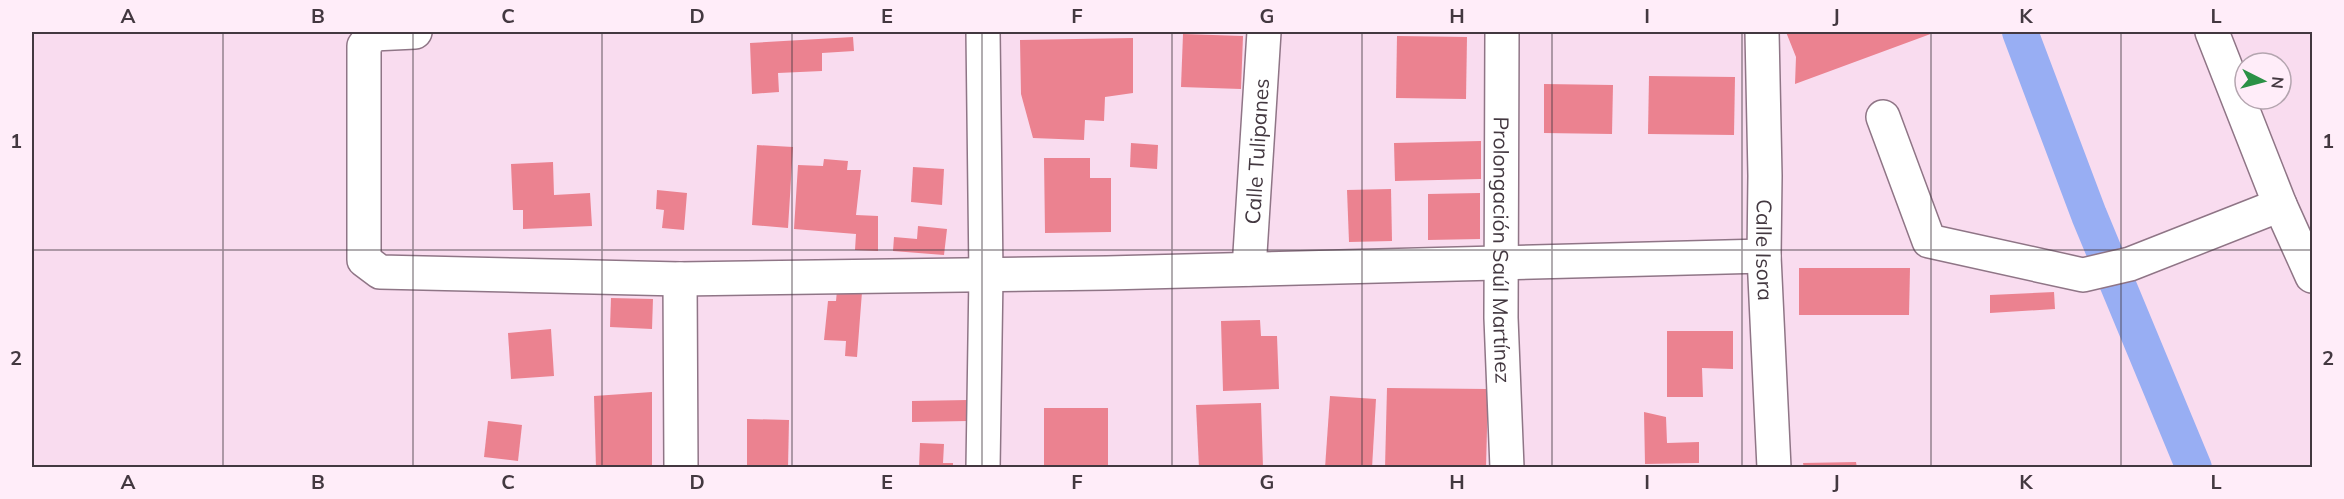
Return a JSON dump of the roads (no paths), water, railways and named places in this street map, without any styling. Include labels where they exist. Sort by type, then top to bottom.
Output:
[{"type":"street","points":[[415,32],[373,34],[364,46],[364,260],[380,272],[680,279],[986,275],[1764,256]]},
{"type":"street","points":[[982,468],[986,275],[983,32]]},
{"type":"street","name":"Calle Tulipanes","points":[[1249,269],[1264,32]]},
{"type":"street","name":"Prolongación Saúl Martínez","points":[[1502,32],[1501,261],[1507,468]]},
{"type":"street","name":"Calle Isora","points":[[1762,32],[1766,176],[1764,256],[1774,468]]},
{"type":"street","points":[[2212,32],[2280,205],[2313,276]]},
{"type":"street","points":[[1883,117],[1929,241],[2083,275],[2130,264],[2280,205]]},
{"type":"street","points":[[680,279],[681,468]]},
{"type":"waterway","points":[[2020,32],[2089,215],[2194,468]]}]
